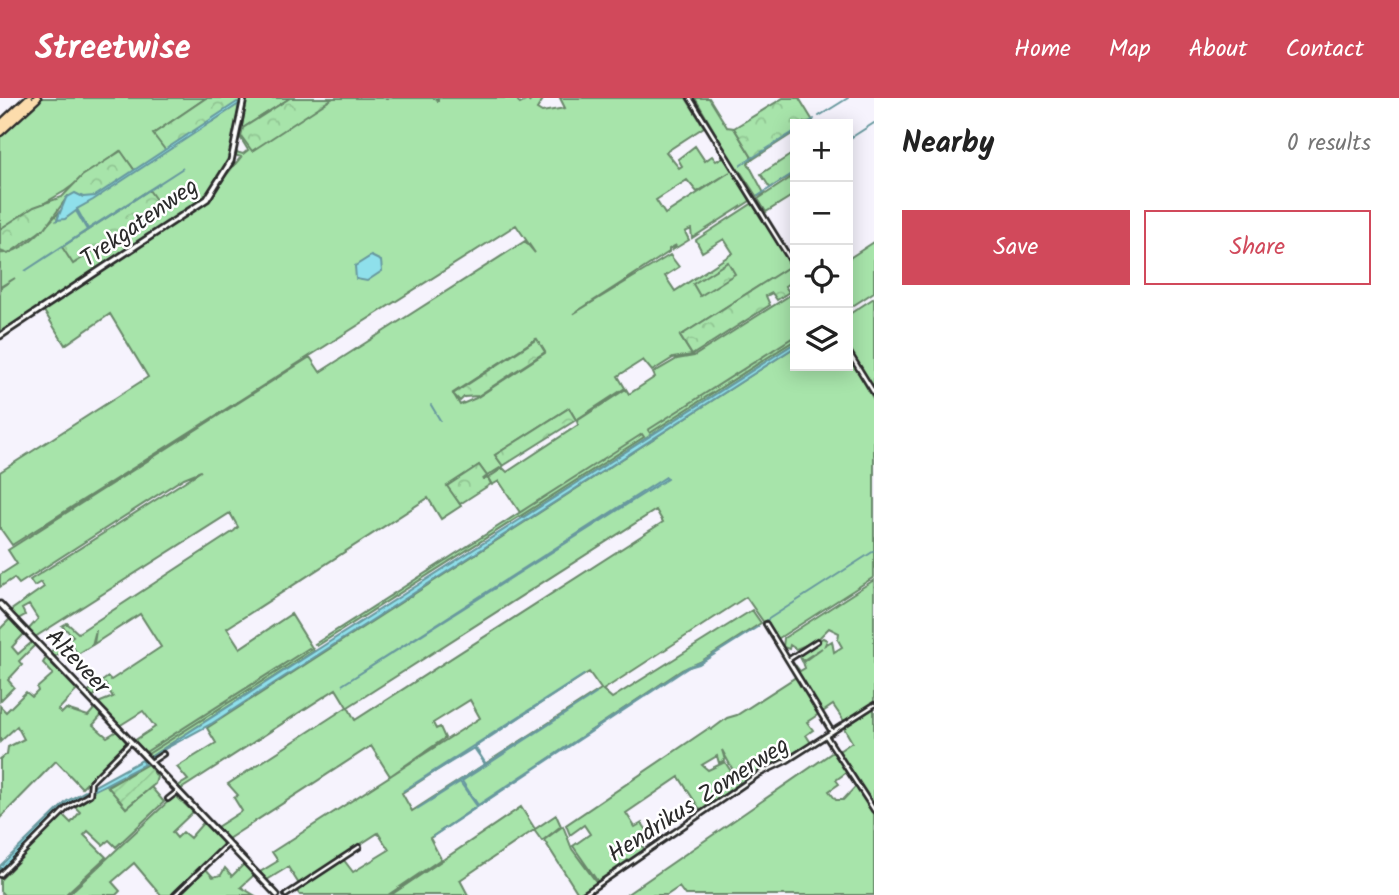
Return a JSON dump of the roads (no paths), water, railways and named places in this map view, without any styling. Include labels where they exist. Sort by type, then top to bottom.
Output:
[{"type":"highway","points":[[0,125],[29,98]]},
{"type":"highway","points":[[0,132],[37,98]]},
{"type":"street","name":"Trekgatenweg","points":[[0,336],[207,199],[231,161],[244,98]]},
{"type":"street","points":[[690,98],[790,259]]},
{"type":"street","points":[[853,359],[874,393]]},
{"type":"street","name":"Alteveer","points":[[0,604],[277,895]]},
{"type":"street","points":[[766,624],[832,732]]},
{"type":"street","points":[[788,660],[817,641]]},
{"type":"street","name":"Hendrikus Zomerweg","points":[[583,895],[759,774],[788,761],[874,705]]},
{"type":"street","points":[[826,736],[874,810]]},
{"type":"street","points":[[0,875],[63,812],[90,790],[92,780],[131,742]]},
{"type":"street","points":[[150,762],[163,754]]},
{"type":"street","points":[[168,799],[178,791]]},
{"type":"street","points":[[175,895],[228,844]]},
{"type":"street","points":[[286,895],[359,847]]},
{"type":"water","points":[[237,102],[241,103],[235,134],[239,104],[77,209],[88,229],[183,168],[25,271],[87,230],[76,211],[65,219],[57,220],[66,198],[75,193],[83,197],[95,196]]},
{"type":"water","points":[[371,256],[381,261],[382,271],[367,281],[356,279],[355,266]]},
{"type":"water","points":[[790,346],[790,350],[211,724],[150,757]]},
{"type":"water","points":[[666,477],[667,479],[342,685]]},
{"type":"water","points":[[759,626],[699,664],[689,667],[432,837],[477,806],[460,782],[417,809],[485,764],[474,748],[403,791],[585,674],[475,747],[486,764],[597,693],[462,781],[478,805],[688,667]]},
{"type":"water","points":[[142,760],[145,764],[70,803],[0,873],[0,866],[67,801]]},
{"type":"waterway","points":[[819,116],[848,98]]},
{"type":"waterway","points":[[853,136],[874,123]]},
{"type":"waterway","points":[[741,165],[790,134]]},
{"type":"waterway","points":[[758,196],[790,175]]},
{"type":"waterway","points":[[431,405],[440,420]]},
{"type":"waterway","points":[[767,620],[874,551]]}]
